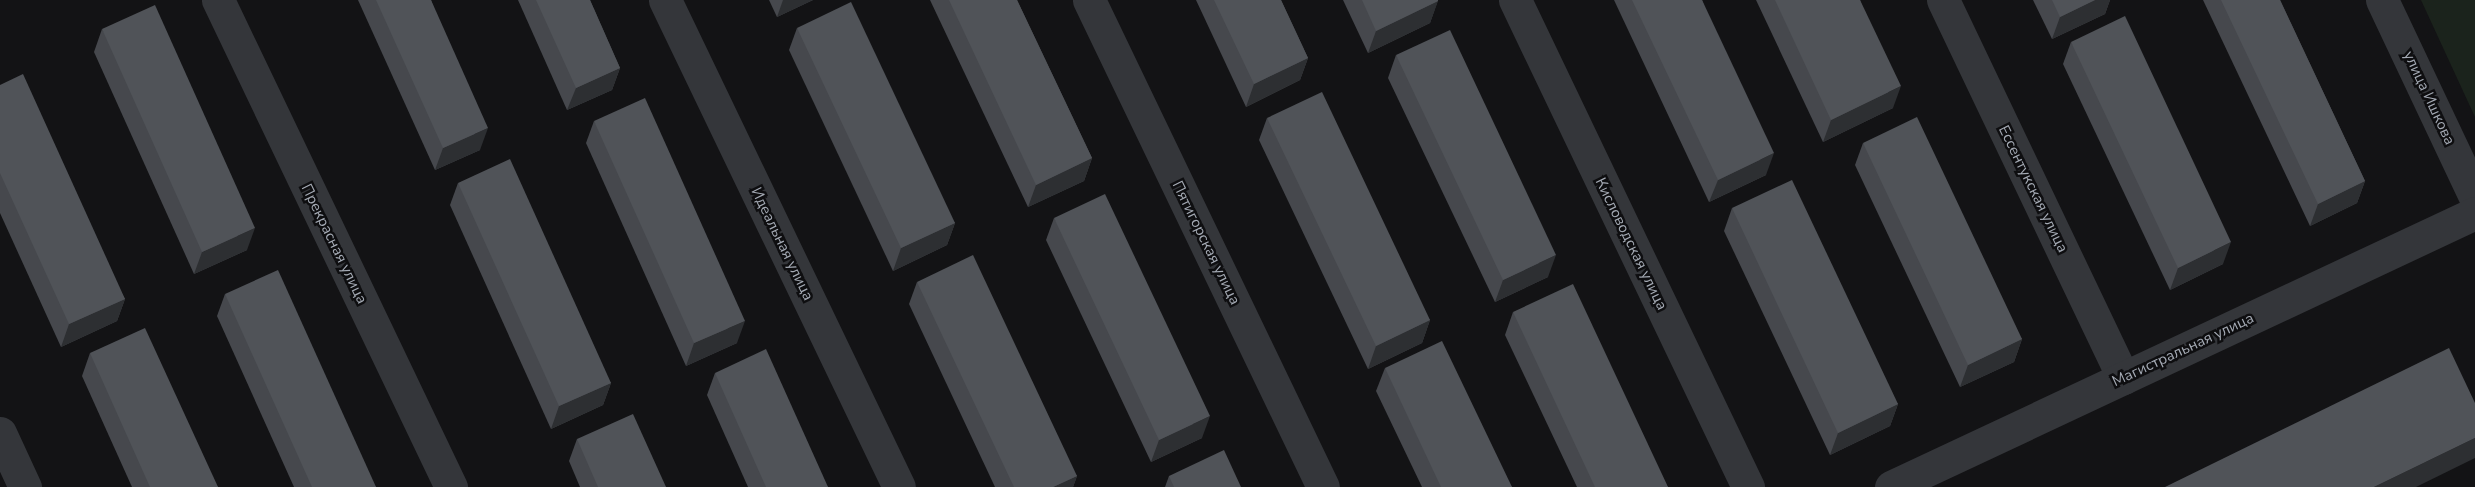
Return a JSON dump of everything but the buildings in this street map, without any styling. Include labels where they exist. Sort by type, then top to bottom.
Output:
[{"type":"street","name":"Прекрасная улица","points":[[218,0],[451,487]]},
{"type":"street","name":"Идеальная улица","points":[[666,0],[899,487]]},
{"type":"street","name":"Пятигорская улица","points":[[1089,0],[1323,487]]},
{"type":"street","name":"Кисловодская улица","points":[[1515,0],[1748,487]]},
{"type":"street","name":"Ессентукская улица","points":[[1943,0],[2123,378]]},
{"type":"street","name":"улица Ишкова","points":[[2382,0],[2475,197]]},
{"type":"street","name":"Магистральная улица","points":[[1891,487],[2475,213]]},
{"type":"street","points":[[0,434],[25,487]]},
{"type":"shaded area","points":[[2421,0],[2475,0],[2475,117]]}]
